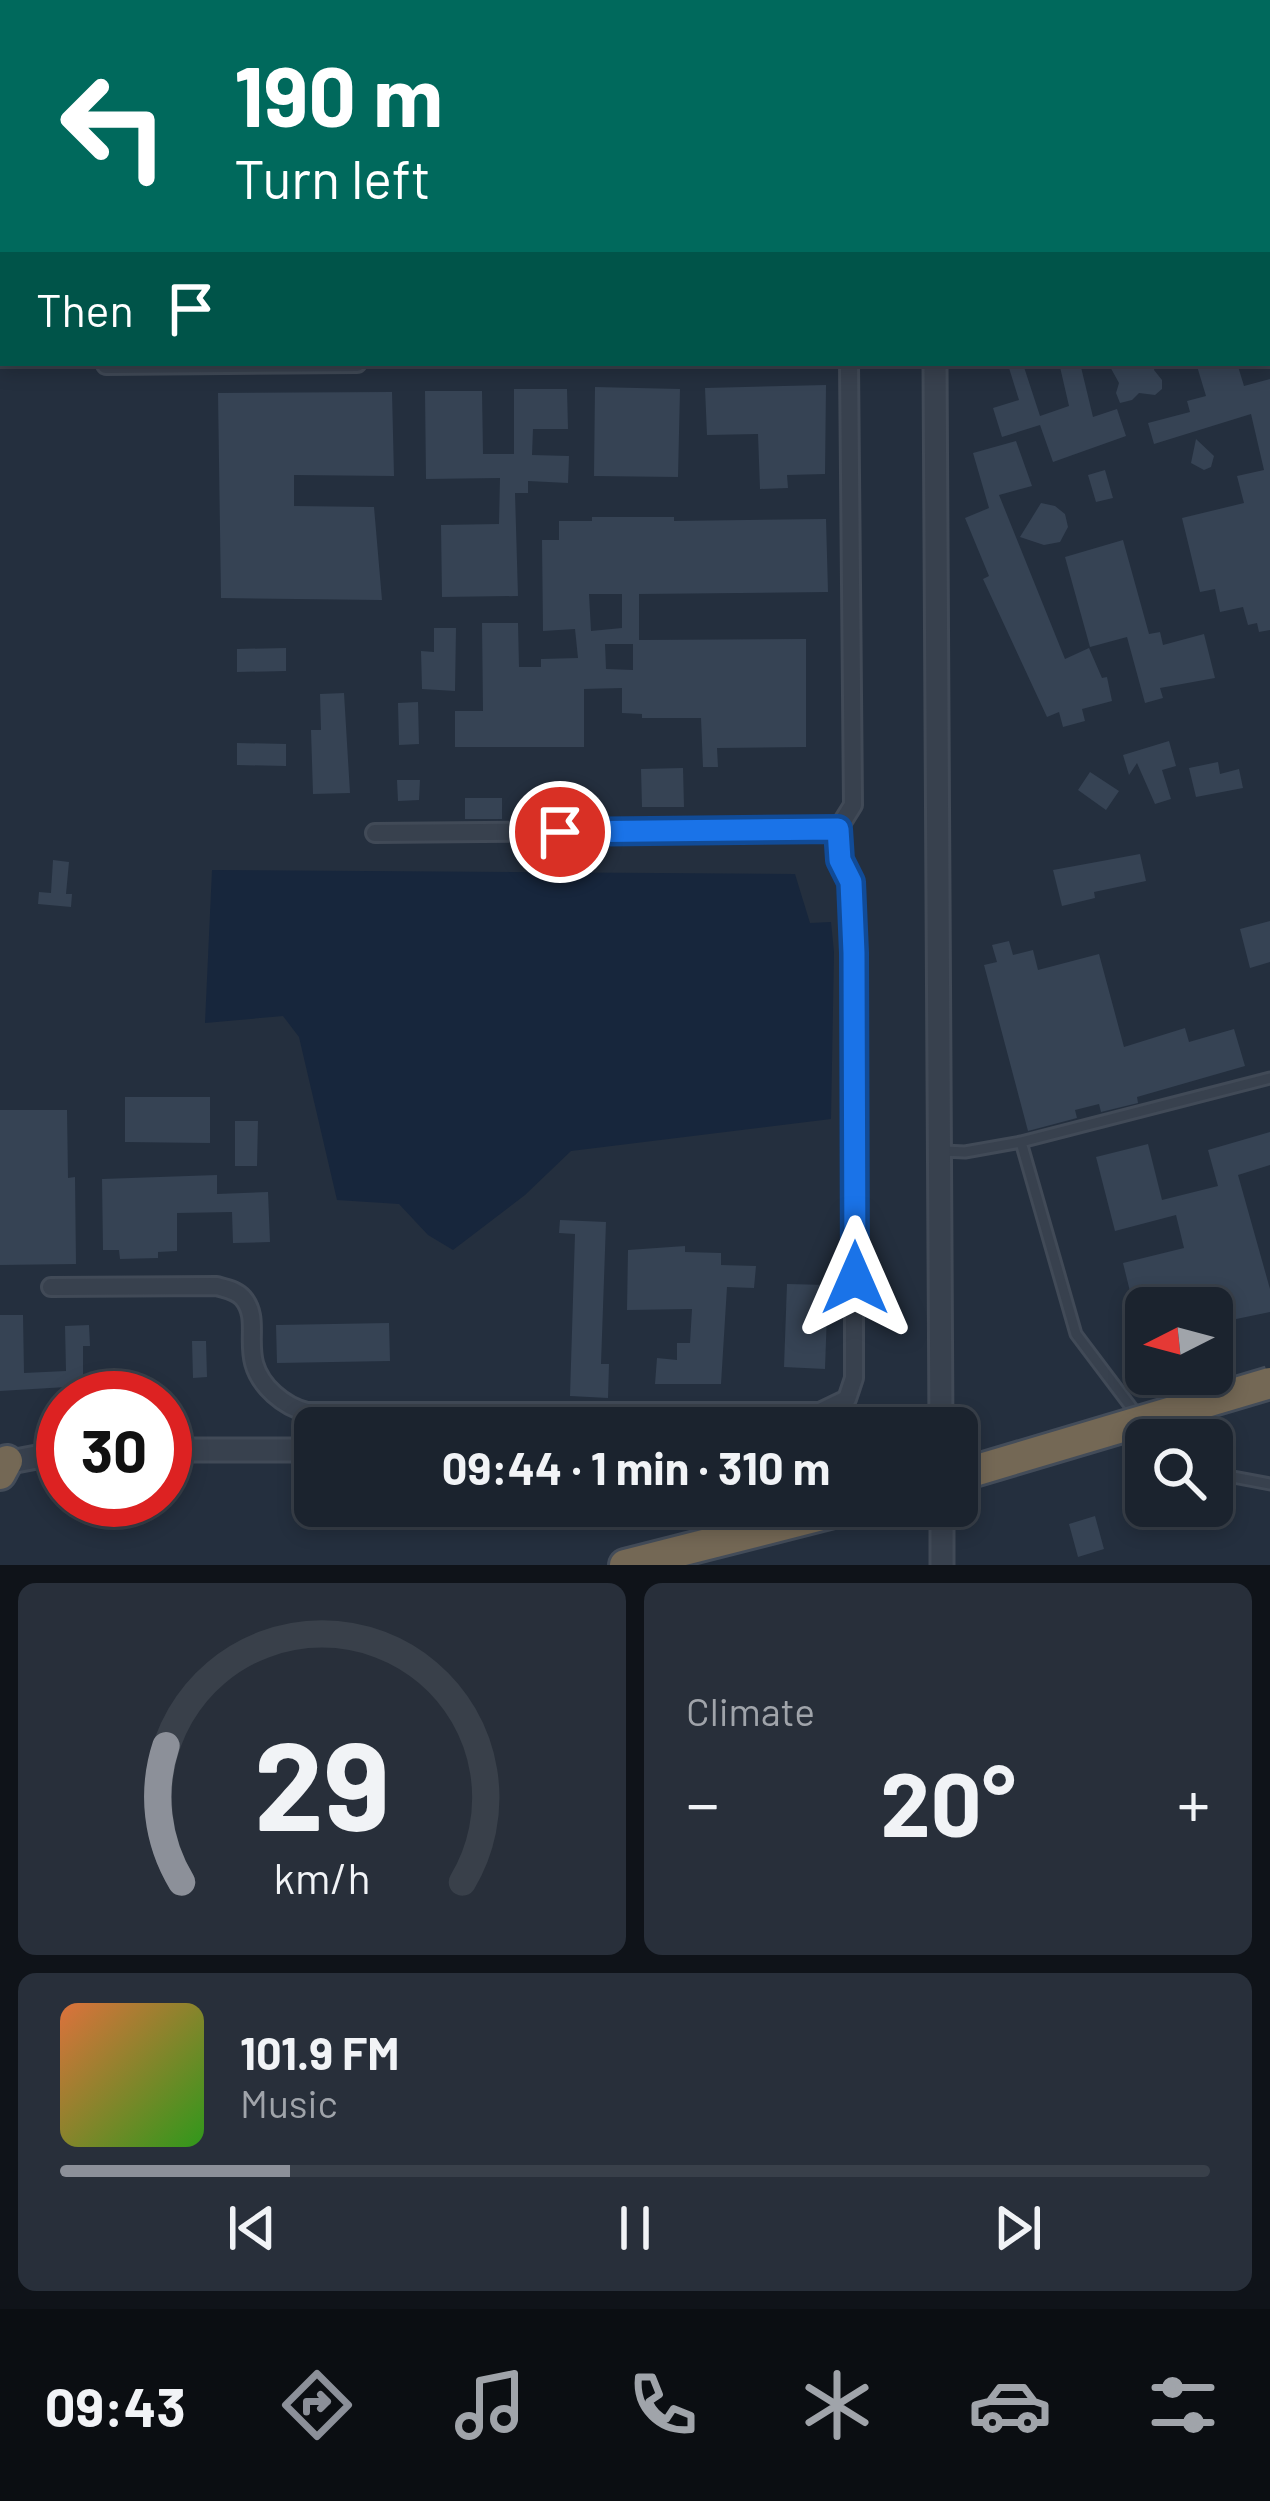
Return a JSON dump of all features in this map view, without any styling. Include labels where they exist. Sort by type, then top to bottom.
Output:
[{"type":"highway","points":[[978,1470],[1270,1383]]},
{"type":"highway","points":[[608,1565],[782,1527]]},
{"type":"highway","points":[[681,1565],[791,1527]]},
{"type":"street","points":[[50,1287],[217,1286],[235,1292],[250,1312],[254,1372],[283,1402],[307,1412],[820,1412],[847,1399],[854,1378],[854,953],[851,882],[840,860],[838,829],[853,805],[849,366]]},
{"type":"street","points":[[935,366],[941,1407]]},
{"type":"street","points":[[376,833],[838,829]]},
{"type":"street","points":[[192,1450],[294,1450]]},
{"type":"street","points":[[2,1467],[36,1459]]},
{"type":"street","points":[[942,1527],[942,1565]]},
{"type":"lane","points":[[937,1150],[965,1152],[1021,1142],[1270,1078]]},
{"type":"lane","points":[[1021,1142],[1076,1334],[1140,1419]]},
{"type":"lane","points":[[1233,1477],[1270,1484]]},
{"type":"water","points":[[212,870],[795,874],[810,923],[831,922],[831,1119],[571,1151],[525,1195],[453,1250],[428,1235],[399,1204],[337,1200],[299,1037],[283,1016],[205,1023]]},
{"type":"building","points":[[1024,366],[1040,416],[1069,406],[1060,367],[1081,366],[1093,417],[1117,409],[1126,436],[1053,462],[1040,425],[1002,437],[993,408],[1019,400],[1009,368]]},
{"type":"building","points":[[1110,366],[1155,366],[1162,389],[1120,403],[1119,383]]},
{"type":"building","points":[[1197,366],[1238,366],[1244,386],[1270,379],[1270,630],[1259,632],[1257,623],[1248,625],[1243,607],[1220,612],[1215,589],[1200,592],[1182,518],[1244,503],[1237,476],[1264,470],[1251,414],[1154,444],[1148,423],[1190,412],[1187,401],[1206,396]]},
{"type":"building","points":[[826,385],[825,474],[787,475],[788,488],[760,489],[758,434],[707,435],[705,388]]},
{"type":"building","points":[[595,387],[680,389],[678,477],[594,476]]},
{"type":"building","points":[[514,389],[567,389],[568,429],[533,429],[532,455],[569,456],[568,483],[528,481],[528,493],[515,493],[518,596],[442,597],[441,525],[499,524],[500,478],[426,479],[425,391],[482,391],[483,454],[514,454]]},
{"type":"building","points":[[392,392],[394,476],[294,475],[294,506],[374,507],[382,600],[221,598],[218,393]]},
{"type":"building","points":[[1196,439],[1214,456],[1211,467],[1204,470],[1191,463]]},
{"type":"building","points":[[1016,441],[1032,486],[999,495],[1065,659],[1089,648],[1102,678],[1107,677],[1112,701],[1082,709],[1085,721],[1063,727],[1059,712],[1047,717],[983,579],[989,576],[965,518],[989,508],[973,453]]},
{"type":"building","points":[[1105,470],[1113,498],[1096,502],[1088,475]]},
{"type":"building","points":[[1041,503],[1065,514],[1068,527],[1060,542],[1044,545],[1020,537]]},
{"type":"building","points":[[592,517],[826,519],[828,592],[639,594],[639,640],[806,639],[806,747],[717,748],[718,767],[703,767],[701,718],[642,718],[642,714],[622,713],[622,688],[584,689],[584,747],[455,747],[455,711],[483,711],[482,623],[518,623],[519,667],[541,667],[541,659],[578,658],[575,629],[543,631],[542,540],[559,540],[559,521],[592,521]],"holes":[[[589,594],[622,594],[622,628],[591,631]],[[605,644],[633,644],[633,670],[606,669]]]},
{"type":"building","points":[[1123,540],[1149,634],[1160,632],[1163,645],[1204,634],[1215,678],[1160,688],[1163,698],[1145,703],[1127,637],[1090,647],[1065,557]]},
{"type":"building","points":[[434,628],[456,628],[455,691],[422,689],[421,651],[434,652]]},
{"type":"building","points":[[286,648],[286,671],[237,672],[237,649]]},
{"type":"building","points":[[344,693],[350,793],[313,794],[311,730],[321,730],[320,694]]},
{"type":"building","points":[[418,702],[419,744],[399,745],[398,703]]},
{"type":"building","points":[[1169,741],[1176,766],[1162,770],[1171,799],[1155,804],[1137,763],[1129,775],[1123,755]]},
{"type":"building","points":[[237,743],[286,744],[286,766],[237,765]]},
{"type":"building","points":[[1218,762],[1220,774],[1239,769],[1243,788],[1196,797],[1189,768]]},
{"type":"building","points":[[683,768],[684,807],[642,807],[641,769]]},
{"type":"building","points":[[1090,772],[1119,791],[1106,810],[1078,790]]},
{"type":"building","points":[[397,780],[420,780],[419,800],[398,801]]},
{"type":"building","points":[[576,796],[599,797],[598,817],[576,816]]},
{"type":"building","points":[[465,798],[502,798],[502,819],[465,819]]},
{"type":"building","points":[[1140,854],[1146,881],[1094,892],[1095,898],[1062,906],[1053,870]]},
{"type":"building","points":[[53,860],[69,862],[66,894],[72,894],[71,907],[38,904],[39,892],[51,893]]},
{"type":"building","points":[[1270,921],[1270,962],[1250,968],[1240,929]]},
{"type":"building","points":[[1009,941],[1013,955],[1033,950],[1038,970],[1099,954],[1124,1047],[1185,1028],[1189,1042],[1234,1029],[1245,1066],[1137,1097],[1138,1103],[1101,1112],[1099,1104],[1075,1110],[1077,1118],[1028,1131],[984,965],[997,962],[992,945]]},
{"type":"building","points":[[125,1097],[210,1097],[210,1143],[125,1142]]},
{"type":"building","points":[[0,1110],[67,1110],[68,1178],[75,1177],[76,1264],[0,1265]]},
{"type":"building","points":[[235,1121],[258,1121],[257,1166],[235,1166]]},
{"type":"building","points":[[1270,1132],[1270,1165],[1238,1175],[1270,1289],[1270,1312],[1233,1320],[1233,1287],[1129,1287],[1123,1263],[1184,1248],[1176,1215],[1115,1231],[1096,1157],[1148,1144],[1162,1200],[1218,1186],[1208,1150]]},
{"type":"building","points":[[217,1175],[217,1194],[268,1192],[270,1242],[233,1243],[232,1212],[177,1213],[177,1251],[158,1252],[158,1258],[120,1259],[119,1250],[103,1250],[102,1179]]},
{"type":"building","points":[[560,1220],[606,1222],[601,1364],[609,1364],[608,1398],[570,1396],[575,1234],[559,1233]]},
{"type":"building","points":[[685,1246],[685,1252],[721,1253],[721,1265],[756,1266],[754,1288],[727,1287],[721,1384],[655,1384],[657,1358],[677,1360],[677,1343],[690,1343],[692,1309],[627,1310],[628,1250]]},
{"type":"building","points":[[787,1284],[828,1285],[825,1369],[784,1367]]},
{"type":"building","points":[[0,1315],[23,1315],[24,1373],[36,1372],[36,1389],[0,1391]]},
{"type":"building","points":[[389,1323],[390,1361],[277,1363],[276,1325]]},
{"type":"building","points":[[89,1325],[90,1346],[83,1346],[83,1371],[66,1371],[65,1326]]},
{"type":"building","points":[[192,1341],[206,1341],[207,1377],[193,1378]]},
{"type":"building","points":[[1095,1516],[1104,1549],[1078,1557],[1069,1524]]},
{"type":"route","points":[[560,832],[838,829],[840,860],[851,882],[854,953],[855,1278]]}]
